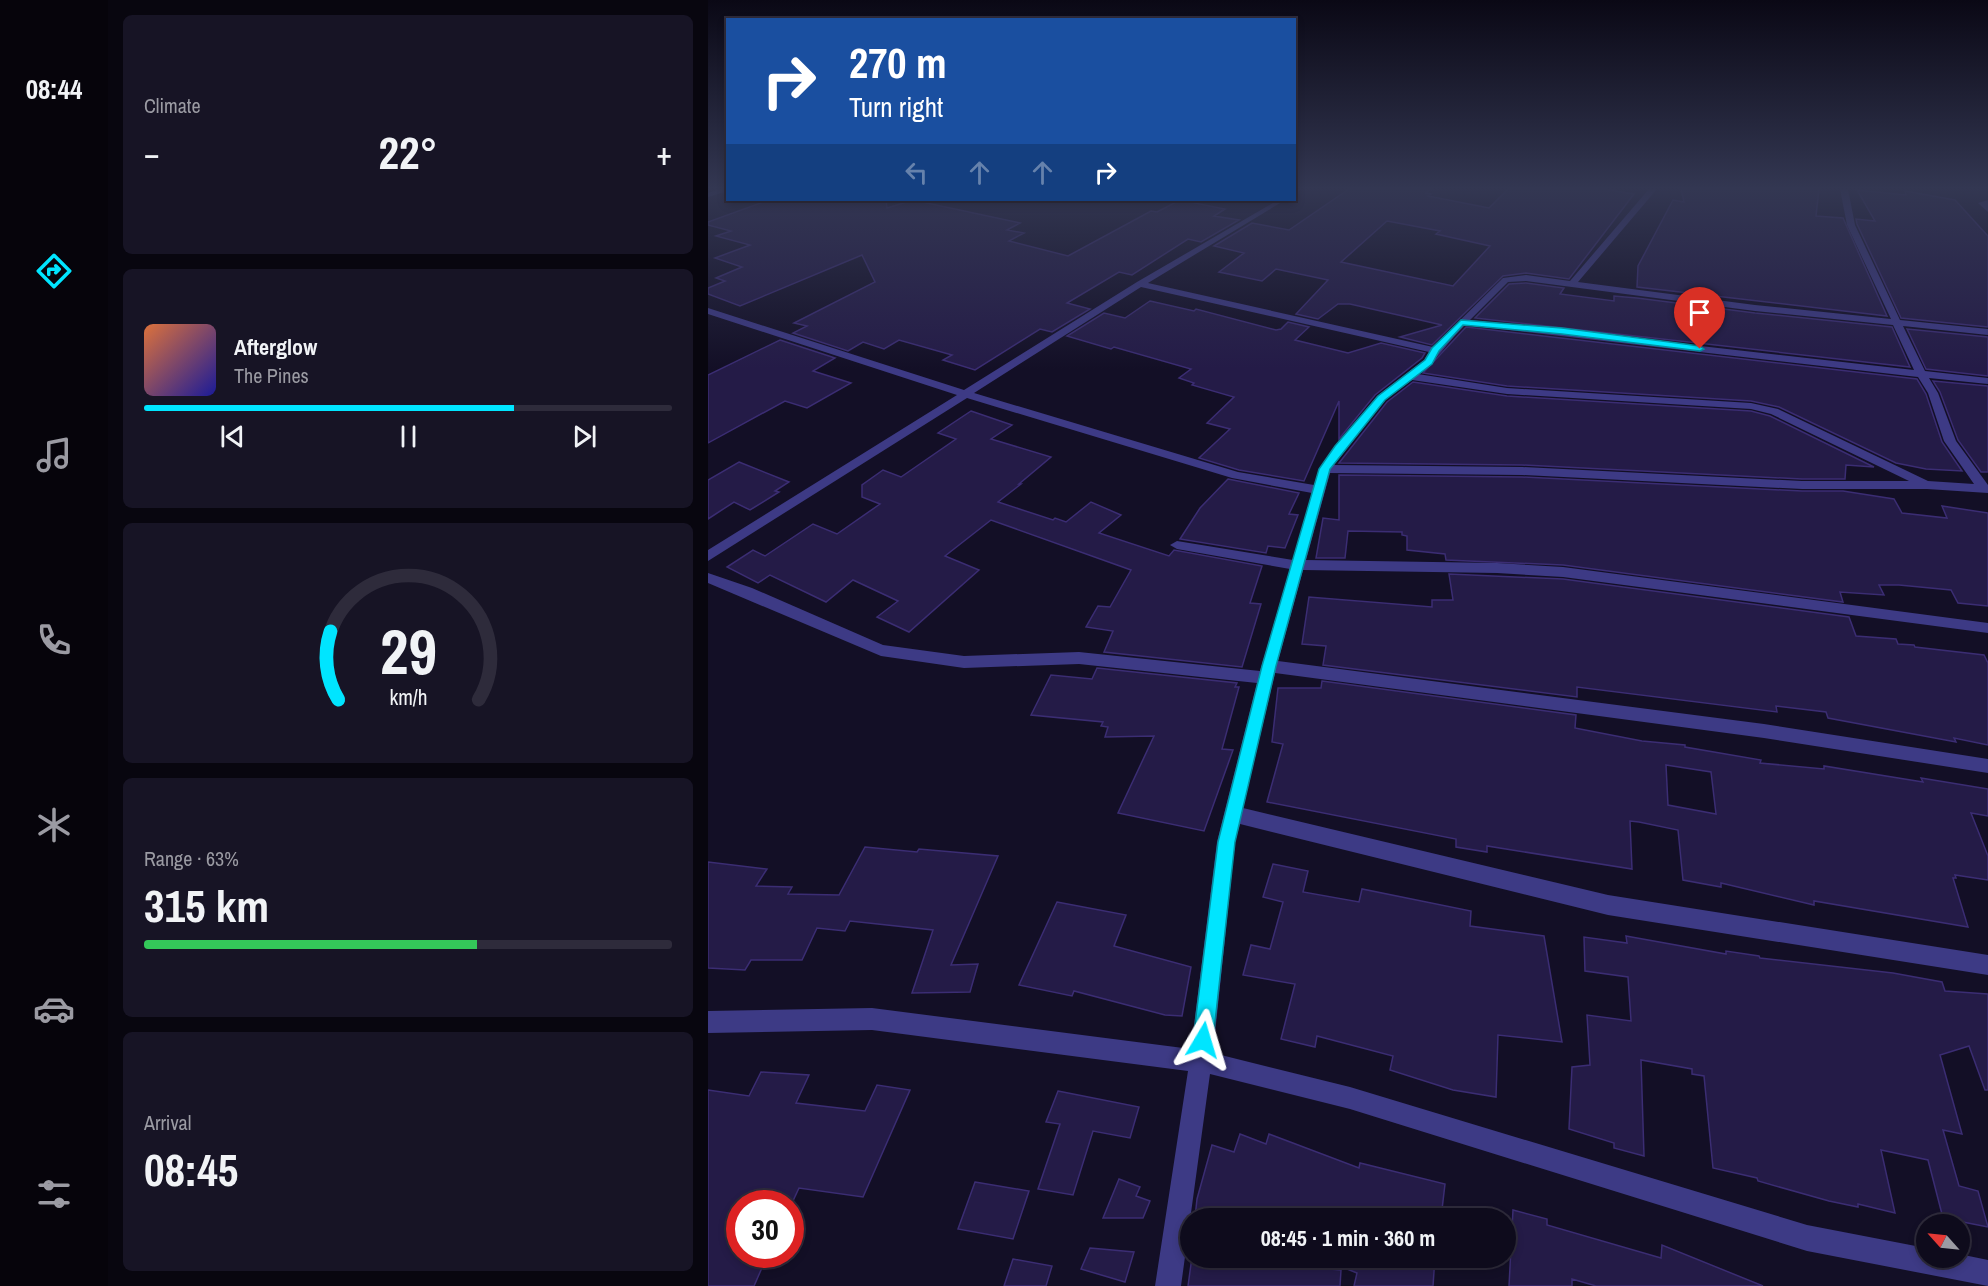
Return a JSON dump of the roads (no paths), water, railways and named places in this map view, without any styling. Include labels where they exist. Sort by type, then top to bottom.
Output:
[{"type":"street","points":[[708,556],[1199,249]]},
{"type":"street","points":[[1572,284],[1602,249]]},
{"type":"street","points":[[1861,249],[1921,374],[1933,393],[1950,441],[1965,465],[1986,489]]},
{"type":"street","points":[[1168,1286],[1201,1061],[1226,842],[1268,672],[1325,469],[1381,398],[1428,362],[1435,350],[1461,322],[1506,280],[1526,278],[1564,281],[1572,284],[1988,332]]},
{"type":"street","points":[[1140,284],[1435,350]]},
{"type":"street","points":[[708,311],[966,394],[1236,475],[1318,490]]},
{"type":"street","points":[[1461,322],[1562,331],[1988,381]]},
{"type":"street","points":[[1409,376],[1507,391],[1751,406],[1774,411],[1927,485]]},
{"type":"street","points":[[1325,469],[1511,470],[1802,485],[1927,485],[1986,489]]},
{"type":"street","points":[[1178,545],[1297,565],[1497,568],[1642,580],[1774,601],[1988,628]]},
{"type":"street","points":[[708,578],[747,592],[813,623],[881,650],[964,662],[1079,658],[1268,672],[1753,729],[1988,766]]},
{"type":"street","points":[[1233,814],[1608,905],[1988,965]]},
{"type":"street","points":[[708,1022],[872,1019],[1201,1061],[1350,1098],[1627,1185],[1807,1238],[1988,1273]]}]
